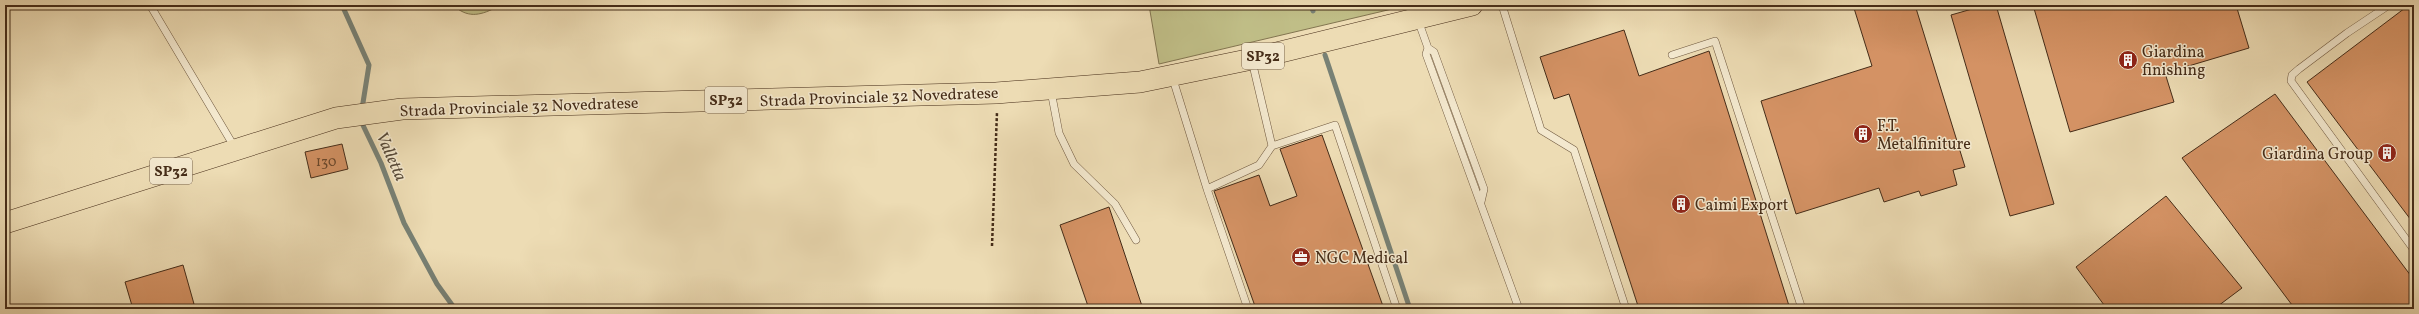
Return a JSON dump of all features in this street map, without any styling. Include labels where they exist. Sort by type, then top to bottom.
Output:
[{"type":"main road","name":"SP32","points":[[1050,90],[1140,82],[1172,76],[1252,59],[1472,5]]},
{"type":"main road","name":"Strada Provinciale 32 Novedratese","points":[[5,223],[336,118],[402,109],[996,93],[1050,90]]},
{"type":"lane","points":[[150,5],[236,150]]},
{"type":"lane","points":[[1502,5],[1541,130],[1574,150],[1626,309]]},
{"type":"lane","points":[[2390,5],[2347,33],[2299,69],[2292,75],[2291,81],[2414,250]]},
{"type":"lane","points":[[1417,18],[1428,48],[1426,54],[1519,309]]},
{"type":"lane","points":[[1672,55],[1715,41],[1802,309]]},
{"type":"lane","points":[[1252,59],[1272,146]]},
{"type":"lane","points":[[1172,76],[1207,189],[1248,309]]},
{"type":"lane","points":[[1050,90],[1059,133],[1074,164],[1115,204],[1136,240]]},
{"type":"lane","points":[[1207,189],[1259,165],[1272,146],[1335,125],[1397,309]]},
{"type":"path","points":[[992,246],[997,125],[996,93]]},
{"type":"shaded area","points":[[453,5],[496,5],[495,8],[484,13],[468,14]]},
{"type":"shaded area","points":[[1149,5],[1409,5],[1159,64]]},
{"type":"building","name":"F.T. Metalfiniture","points":[[1853,5],[1915,5],[1965,167],[1953,170],[1957,185],[1921,196],[1919,191],[1884,202],[1879,188],[1796,214],[1761,101],[1872,66]]},
{"type":"building","points":[[1986,5],[1996,5],[2054,204],[2010,216],[1951,15]]},
{"type":"building","name":"Giardina finishing","points":[[2033,5],[2236,5],[2249,48],[2165,73],[2174,102],[2070,132]]},
{"type":"building","name":"Giardina Group","points":[[2409,5],[2414,5],[2414,224],[2307,82]]},
{"type":"building","name":"Caimi Export","points":[[1624,30],[1639,76],[1709,51],[1790,309],[1639,309],[1569,94],[1554,99],[1540,57]]},
{"type":"building","points":[[2275,94],[2414,280],[2414,309],[2295,309],[2182,158]]},
{"type":"building","name":"NGC Medical","points":[[1322,135],[1384,309],[1256,309],[1214,191],[1259,175],[1270,206],[1297,196],[1280,149]]},
{"type":"building","points":[[342,144],[348,169],[311,178],[305,152]]},
{"type":"building","points":[[2166,196],[2242,288],[2214,309],[2107,309],[2076,267]]},
{"type":"building","points":[[1109,207],[1143,309],[1089,309],[1060,225]]},
{"type":"building","points":[[183,265],[194,304],[178,309],[133,309],[125,282]]},
{"type":"waterway","name":"Valletta","points":[[342,5],[369,65],[362,109]]},
{"type":"waterway","points":[[1311,5],[1313,11]]},
{"type":"waterway","points":[[1325,55],[1410,309]]},
{"type":"waterway","name":"Valletta","points":[[360,119],[381,163],[404,223],[437,284],[455,309]]},
{"type":"place","name":"Giardina finishing","points":[[2128,60]]},
{"type":"place","name":"F.T. Metalfiniture","points":[[1863,134]]},
{"type":"place","name":"Giardina Group","points":[[2387,153]]},
{"type":"place","name":"Caimi Export","points":[[1681,204]]},
{"type":"place","name":"NGC Medical","points":[[1301,257]]}]
